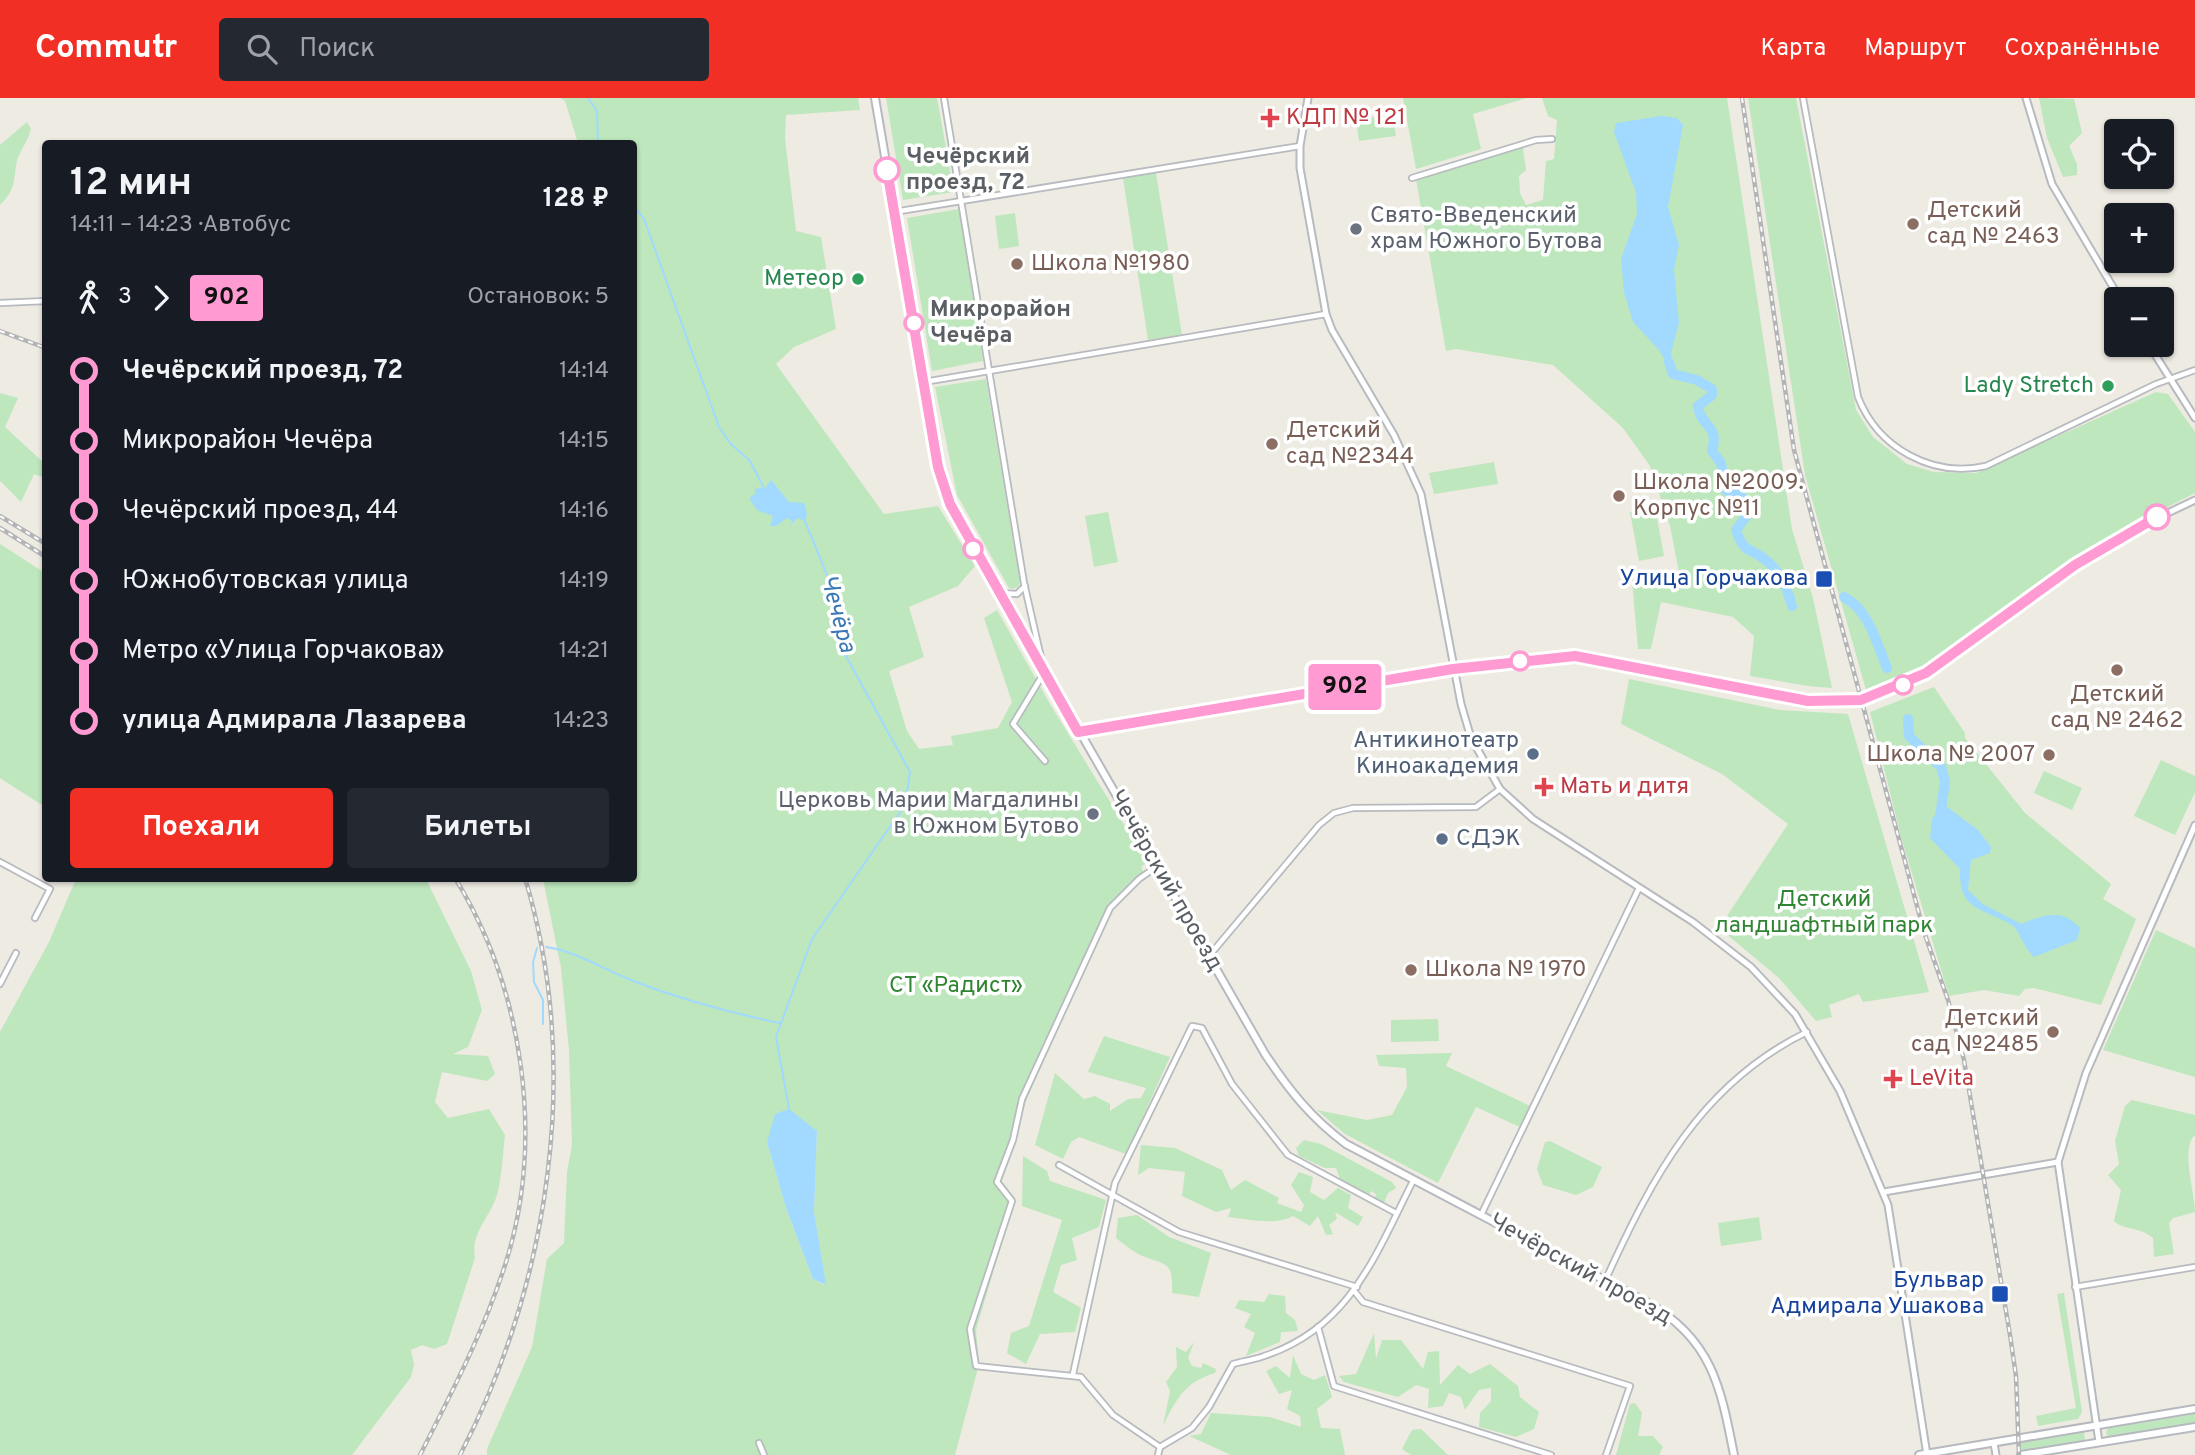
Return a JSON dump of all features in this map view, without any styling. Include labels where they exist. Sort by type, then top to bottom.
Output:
[{"type":"main road","name":"Чечёрский проезд","points":[[875,98],[938,467],[950,504],[998,593],[1265,1054],[1298,1102],[1319,1124],[1346,1144],[1665,1313],[1701,1350],[1712,1366],[1723,1396],[1734,1455]]},
{"type":"main road","points":[[1924,1455],[2195,1409]]},
{"type":"main road","points":[[2021,1455],[2195,1427]]},
{"type":"street","points":[[944,98],[1026,586],[1045,672],[1013,724],[1045,761]]},
{"type":"street","points":[[1308,98],[1300,146],[1300,168],[1326,314],[1332,330],[1394,435],[1421,494],[1453,669],[1471,738],[1500,789],[1533,819],[1693,922],[1751,967],[1777,990],[1807,1032],[1854,1118],[1884,1192],[1924,1455]]},
{"type":"street","points":[[1803,98],[1858,397],[1875,426],[1896,447],[1920,462],[1940,467],[1973,469],[1986,466],[2170,379],[2195,370]]},
{"type":"street","points":[[2026,98],[2052,184],[2113,287]]},
{"type":"street","points":[[1412,178],[1536,140],[1552,139]]},
{"type":"street","points":[[894,212],[1300,146]]},
{"type":"street","points":[[0,303],[42,301]]},
{"type":"street","points":[[924,382],[1326,314]]},
{"type":"street","points":[[2156,357],[2195,418]]},
{"type":"street","points":[[1078,732],[1453,669],[1575,656],[1808,701],[1861,700],[1926,673],[2075,565],[2132,530],[2195,500]]},
{"type":"street","points":[[998,593],[1017,594],[1026,586]]},
{"type":"street","points":[[1209,956],[1319,825],[1334,813],[1353,808],[1476,807],[1500,789]]},
{"type":"street","points":[[2099,1442],[2074,1287],[2058,1162],[2086,1073],[2195,825]]},
{"type":"street","points":[[0,862],[50,889],[34,918]]},
{"type":"street","points":[[1156,867],[1139,878],[1110,908],[1022,1099],[1013,1140],[997,1182],[1012,1201],[970,1329],[976,1366],[1073,1374],[1090,1384],[1099,1401],[1113,1415],[1160,1447]]},
{"type":"street","points":[[1480,1215],[1639,888]]},
{"type":"street","points":[[0,984],[16,953]]},
{"type":"street","points":[[1073,1374],[1112,1194],[1192,1026],[1197,1025],[1232,1084],[1288,1155],[1396,1213]]},
{"type":"street","points":[[1605,1280],[1663,1165],[1701,1112],[1721,1091],[1807,1032]]},
{"type":"street","points":[[1884,1192],[2058,1162]]},
{"type":"street","points":[[1059,1165],[1179,1232],[1356,1289],[1363,1302],[1630,1386],[1606,1455]]},
{"type":"street","points":[[1158,1455],[1160,1447],[1192,1428],[1209,1407],[1233,1364],[1266,1356],[1329,1320],[1356,1289],[1412,1181]]},
{"type":"street","points":[[2074,1287],[2195,1267]]},
{"type":"street","points":[[1318,1327],[1334,1386],[1551,1455]]},
{"type":"street","points":[[759,1443],[764,1455]]},
{"type":"street","points":[[1994,1443],[1996,1455]]},
{"type":"green space","name":"СТ «Радист»","points":[[560,98],[858,98],[860,110],[786,115],[785,139],[796,231],[821,237],[836,329],[794,347],[776,364],[884,514],[938,506],[975,566],[958,586],[909,607],[924,657],[889,671],[907,731],[919,749],[953,745],[951,736],[998,728],[1012,702],[984,618],[997,610],[1050,704],[1147,862],[1141,867],[1145,876],[1111,909],[1026,1101],[1001,1180],[1015,1198],[976,1330],[979,1364],[955,1455],[487,1455],[487,1449],[532,1347],[547,1259],[564,1243],[567,1172],[572,1145],[569,1050],[561,968],[544,882],[637,882],[637,140],[577,140],[565,101]],"holes":[[[817,1131],[814,1212],[825,1285],[813,1279],[786,1208],[767,1142]]]},
{"type":"green space","points":[[886,98],[937,98],[954,192],[903,200]]},
{"type":"green space","points":[[1403,98],[1527,98],[1473,114],[1481,149],[1416,169]]},
{"type":"green space","points":[[1542,98],[1727,98],[1792,529],[1813,598],[1832,688],[1750,676],[1754,636],[1733,617],[1661,602],[1651,649],[1638,649],[1632,580],[1679,572],[1670,526],[1650,466],[1623,428],[1553,365],[1456,349],[1446,351],[1415,173],[1522,141],[1526,170],[1519,176],[1520,193],[1526,205],[1543,200],[1546,161],[1554,159],[1557,120],[1548,116]]},
{"type":"green space","points":[[1748,98],[1796,98],[1856,410],[1873,437],[1907,464],[1934,472],[1976,473],[2156,392],[2168,394],[2195,432],[2195,493],[2083,553],[1972,636],[1922,669],[1866,690],[1805,475]]},
{"type":"green space","points":[[2039,98],[2074,99],[2082,133],[2069,146],[2077,164],[2077,175],[2063,177],[2047,138]]},
{"type":"green space","points":[[1392,115],[1396,136],[1359,141],[1356,120]]},
{"type":"green space","points":[[27,122],[31,129],[17,160],[12,189],[0,205],[0,145]]},
{"type":"green space","points":[[1156,173],[1182,335],[1148,340],[1123,178]]},
{"type":"green space","points":[[959,209],[983,361],[932,371],[907,218]]},
{"type":"green space","points":[[1015,213],[1019,246],[999,249],[995,216]]},
{"type":"green space","points":[[986,379],[1020,582],[1019,586],[1013,589],[1009,588],[957,495],[935,387]]},
{"type":"green space","points":[[0,393],[18,398],[5,427],[42,461],[42,477],[34,474],[21,502],[0,481]]},
{"type":"green space","points":[[1494,462],[1498,484],[1434,494],[1429,473]]},
{"type":"green space","points":[[1655,507],[1664,556],[1639,561],[1630,512]]},
{"type":"green space","points":[[1108,512],[1118,562],[1094,567],[1085,516]]},
{"type":"green space","points":[[0,544],[42,571],[42,805],[0,778]]},
{"type":"green space","name":"Детский ландшафтный парк","points":[[1629,679],[1780,710],[1848,714],[1929,992],[1863,1002],[1859,994],[1829,1005],[1832,1017],[1816,1021],[1779,978],[1719,928],[1788,824],[1722,774],[1621,724]]},
{"type":"green space","points":[[1934,687],[1965,733],[1965,738],[2025,813],[2111,884],[2103,899],[2136,919],[2101,1005],[2034,988],[2025,989],[2019,996],[1984,990],[1949,996],[1901,837],[1870,712]]},
{"type":"green space","points":[[2161,760],[2195,776],[2195,792],[2175,835],[2134,816]]},
{"type":"green space","points":[[2044,771],[2082,788],[2072,810],[2034,793]]},
{"type":"green space","points":[[75,882],[427,882],[471,971],[482,1010],[468,1047],[453,1054],[488,1056],[495,1074],[487,1081],[442,1072],[435,1102],[448,1118],[489,1109],[505,1135],[501,1170],[498,1191],[476,1240],[475,1258],[447,1344],[434,1349],[422,1345],[411,1350],[414,1365],[411,1377],[352,1455],[0,1455],[0,1032],[49,942]]},
{"type":"green space","points":[[2156,930],[2195,948],[2195,1077],[2103,1050]]},
{"type":"green space","points":[[1438,1019],[1439,1041],[1391,1042],[1391,1020]]},
{"type":"green space","points":[[1104,1036],[1170,1057],[1126,1154],[1079,1137],[1071,1142],[1063,1159],[1035,1145],[1055,1073],[1084,1099],[1095,1096],[1110,1104],[1110,1111],[1128,1099],[1141,1098],[1146,1088],[1088,1072]]},
{"type":"green space","points":[[1452,1053],[1446,1066],[1530,1106],[1520,1127],[1476,1107],[1438,1183],[1345,1134],[1317,1110],[1367,1120],[1392,1115],[1407,1087],[1406,1068],[1379,1066],[1376,1055]]},
{"type":"green space","points":[[2132,1100],[2195,1115],[2195,1135],[2191,1141],[2188,1160],[2195,1212],[2173,1218],[2169,1223],[2174,1254],[2154,1257],[2153,1238],[2114,1221],[2121,1190],[2108,1175],[2119,1164],[2115,1141],[2125,1106]]},
{"type":"green space","points":[[1304,1140],[1321,1144],[1392,1182],[1396,1188],[1388,1193],[1384,1203],[1375,1199],[1376,1194],[1371,1191],[1369,1195],[1340,1179],[1336,1168],[1325,1168],[1299,1156],[1296,1148]]},
{"type":"green space","points":[[1550,1141],[1602,1167],[1593,1187],[1576,1195],[1543,1185],[1537,1169],[1545,1142]]},
{"type":"green space","points":[[1141,1145],[1175,1148],[1222,1170],[1231,1190],[1245,1180],[1279,1198],[1277,1203],[1301,1212],[1304,1205],[1291,1185],[1299,1172],[1313,1177],[1310,1192],[1324,1200],[1338,1188],[1351,1195],[1348,1208],[1363,1217],[1358,1226],[1335,1212],[1337,1219],[1329,1225],[1333,1234],[1326,1235],[1318,1216],[1310,1226],[1293,1216],[1278,1221],[1228,1217],[1231,1208],[1216,1212],[1182,1196],[1185,1172],[1149,1168],[1138,1175]]},
{"type":"green space","points":[[1023,1156],[1047,1171],[1050,1181],[1106,1200],[1099,1227],[1072,1238],[1077,1260],[1061,1265],[1053,1292],[1081,1308],[1075,1332],[1040,1334],[1026,1364],[1007,1353],[1011,1333],[1029,1326],[1062,1220],[1022,1206]]},
{"type":"green space","points":[[1137,1215],[1169,1237],[1211,1253],[1199,1297],[1172,1293],[1171,1275],[1167,1266],[1137,1253],[1116,1238],[1118,1218]]},
{"type":"green space","points":[[1759,1217],[1762,1240],[1721,1246],[1718,1223]]},
{"type":"green space","points":[[2064,1293],[2082,1412],[2078,1419],[2038,1426],[2036,1416],[2076,1408],[2057,1294]]},
{"type":"green space","points":[[1269,1294],[1285,1296],[1286,1313],[1295,1320],[1298,1331],[1281,1332],[1280,1342],[1246,1356],[1255,1333],[1244,1327],[1251,1314],[1235,1308],[1239,1300],[1264,1302]]},
{"type":"green space","points":[[1374,1333],[1376,1359],[1382,1340],[1401,1340],[1423,1369],[1428,1352],[1439,1351],[1440,1385],[1458,1365],[1470,1374],[1490,1364],[1518,1386],[1520,1397],[1539,1412],[1534,1429],[1516,1437],[1479,1427],[1480,1413],[1491,1401],[1491,1388],[1479,1390],[1465,1410],[1461,1397],[1449,1393],[1443,1406],[1428,1408],[1429,1389],[1416,1385],[1398,1397],[1344,1382],[1339,1376],[1356,1374]]},
{"type":"green space","points":[[1194,1342],[1188,1358],[1192,1366],[1201,1368],[1203,1363],[1216,1369],[1215,1373],[1196,1381],[1183,1393],[1163,1426],[1170,1391],[1166,1382],[1177,1367],[1176,1347],[1186,1352]]},
{"type":"green space","points":[[1293,1355],[1301,1374],[1314,1380],[1325,1375],[1332,1397],[1317,1409],[1321,1428],[1340,1429],[1345,1455],[1231,1455],[1189,1436],[1201,1434],[1211,1413],[1270,1417],[1301,1427],[1300,1416],[1287,1409],[1292,1390],[1279,1394],[1266,1371],[1276,1366],[1290,1378]]},
{"type":"green space","points":[[1635,1403],[1642,1413],[1638,1436],[1653,1436],[1663,1447],[1659,1455],[1616,1455],[1630,1404]]},
{"type":"green space","points":[[2195,1414],[2195,1424],[2109,1438],[2106,1433],[2108,1428]]},
{"type":"green space","points":[[1421,1429],[1448,1455],[1411,1455],[1402,1449],[1412,1430]]},
{"type":"green space","points":[[2084,1432],[2085,1442],[2021,1453],[2020,1442]]},
{"type":"water","points":[[1662,116],[1677,118],[1683,125],[1668,207],[1679,245],[1674,270],[1679,323],[1671,353],[1673,374],[1659,350],[1633,322],[1624,292],[1621,259],[1637,214],[1636,193],[1614,132],[1616,123]]},
{"type":"water","points":[[771,480],[789,502],[804,503],[807,514],[805,521],[797,518],[789,527],[792,521],[787,518],[776,526],[770,526],[773,516],[757,510],[749,498],[755,494],[755,489],[766,487]]},
{"type":"water","points":[[1943,804],[1978,830],[1991,847],[1990,853],[1971,860],[1968,890],[1983,904],[2021,924],[2052,915],[2067,918],[2080,928],[2077,940],[2034,957],[2012,925],[1968,901],[1963,894],[1960,869],[1930,838],[1932,819]]},
{"type":"water","points":[[789,1109],[817,1131],[814,1212],[826,1285],[813,1279],[786,1208],[767,1142],[775,1114]]},
{"type":"waterway","name":"Чечёра","points":[[588,98],[597,111],[598,140]]},
{"type":"waterway","name":"Чечёра","points":[[637,210],[644,219],[719,427],[730,443],[750,461],[763,486]]},
{"type":"waterway","points":[[1669,362],[1673,374],[1697,380],[1712,389],[1712,395],[1698,406],[1702,418],[1712,430],[1712,451],[1721,463],[1725,490],[1742,497],[1751,510],[1736,530],[1742,544],[1767,561],[1780,576],[1792,606]]},
{"type":"waterway","name":"Чечёра","points":[[789,1109],[776,1037],[812,939],[905,805],[910,772],[842,649],[835,595],[805,521]]},
{"type":"waterway","points":[[1844,597],[1853,603],[1866,619],[1887,668]]},
{"type":"waterway","points":[[1908,719],[1909,736],[1941,767],[1945,782],[1940,816]]},
{"type":"waterway","points":[[546,947],[569,953],[671,995],[780,1023]]},
{"type":"waterway","points":[[537,948],[533,962],[534,982],[543,1000],[543,1024]]},
{"type":"railway","points":[[1742,98],[1794,450],[1924,932],[1948,1000],[1964,1060],[2016,1376],[2019,1455]]},
{"type":"railway","points":[[0,331],[42,347]]},
{"type":"railway","points":[[0,516],[42,542]]},
{"type":"railway","points":[[0,528],[42,554]]},
{"type":"railway","points":[[420,1455],[467,1360],[498,1287],[518,1214],[524,1165],[525,1115],[521,1065],[511,1015],[497,967],[478,921],[457,882]]},
{"type":"railway","points":[[460,1455],[491,1388],[516,1319],[535,1247],[548,1173],[553,1098],[552,1024],[542,950],[526,882]]},
{"type":"bus line","name":"902","points":[[887,170],[938,467],[950,504],[1078,732],[1453,669],[1575,656],[1808,701],[1861,700],[1897,688],[1926,673],[2002,621],[2075,565],[2157,517]]},
{"type":"place","name":"КДП № 121","points":[[1270,118]]},
{"type":"place","name":"Чечёрский проезд, 72","points":[[887,170]]},
{"type":"place","name":"Детский сад № 2463","points":[[1913,224]]},
{"type":"place","name":"Свято-Введенский храм Южного Бутова","points":[[1356,229]]},
{"type":"place","name":"Школа №1980","points":[[1017,264]]},
{"type":"place","name":"Метеор","points":[[858,279]]},
{"type":"place","name":"Микрорайон Чечёра","points":[[914,323]]},
{"type":"place","name":"Lady Stretch","points":[[2108,386]]},
{"type":"place","name":"Детский сад №2344","points":[[1272,444]]},
{"type":"place","name":"Школа №2009. Корпус №11","points":[[1619,496]]},
{"type":"place","name":"Улица Горчакова","points":[[1824,579]]},
{"type":"place","name":"Детский сад № 2462","points":[[2117,670]]},
{"type":"place","name":"Антикинотеатр Киноакадемия","points":[[1533,754]]},
{"type":"place","name":"Школа № 2007","points":[[2049,755]]},
{"type":"place","name":"Мать и дитя","points":[[1544,787]]},
{"type":"place","name":"Церковь Марии Магдалины в Южном Бутово","points":[[1093,814]]},
{"type":"place","name":"СДЭК","points":[[1442,839]]},
{"type":"place","name":"Школа № 1970","points":[[1411,970]]},
{"type":"place","name":"Детский сад №2485","points":[[2053,1032]]},
{"type":"place","name":"LeVita","points":[[1893,1079]]},
{"type":"place","name":"Бульвар Адмирала Ушакова","points":[[2000,1294]]}]
